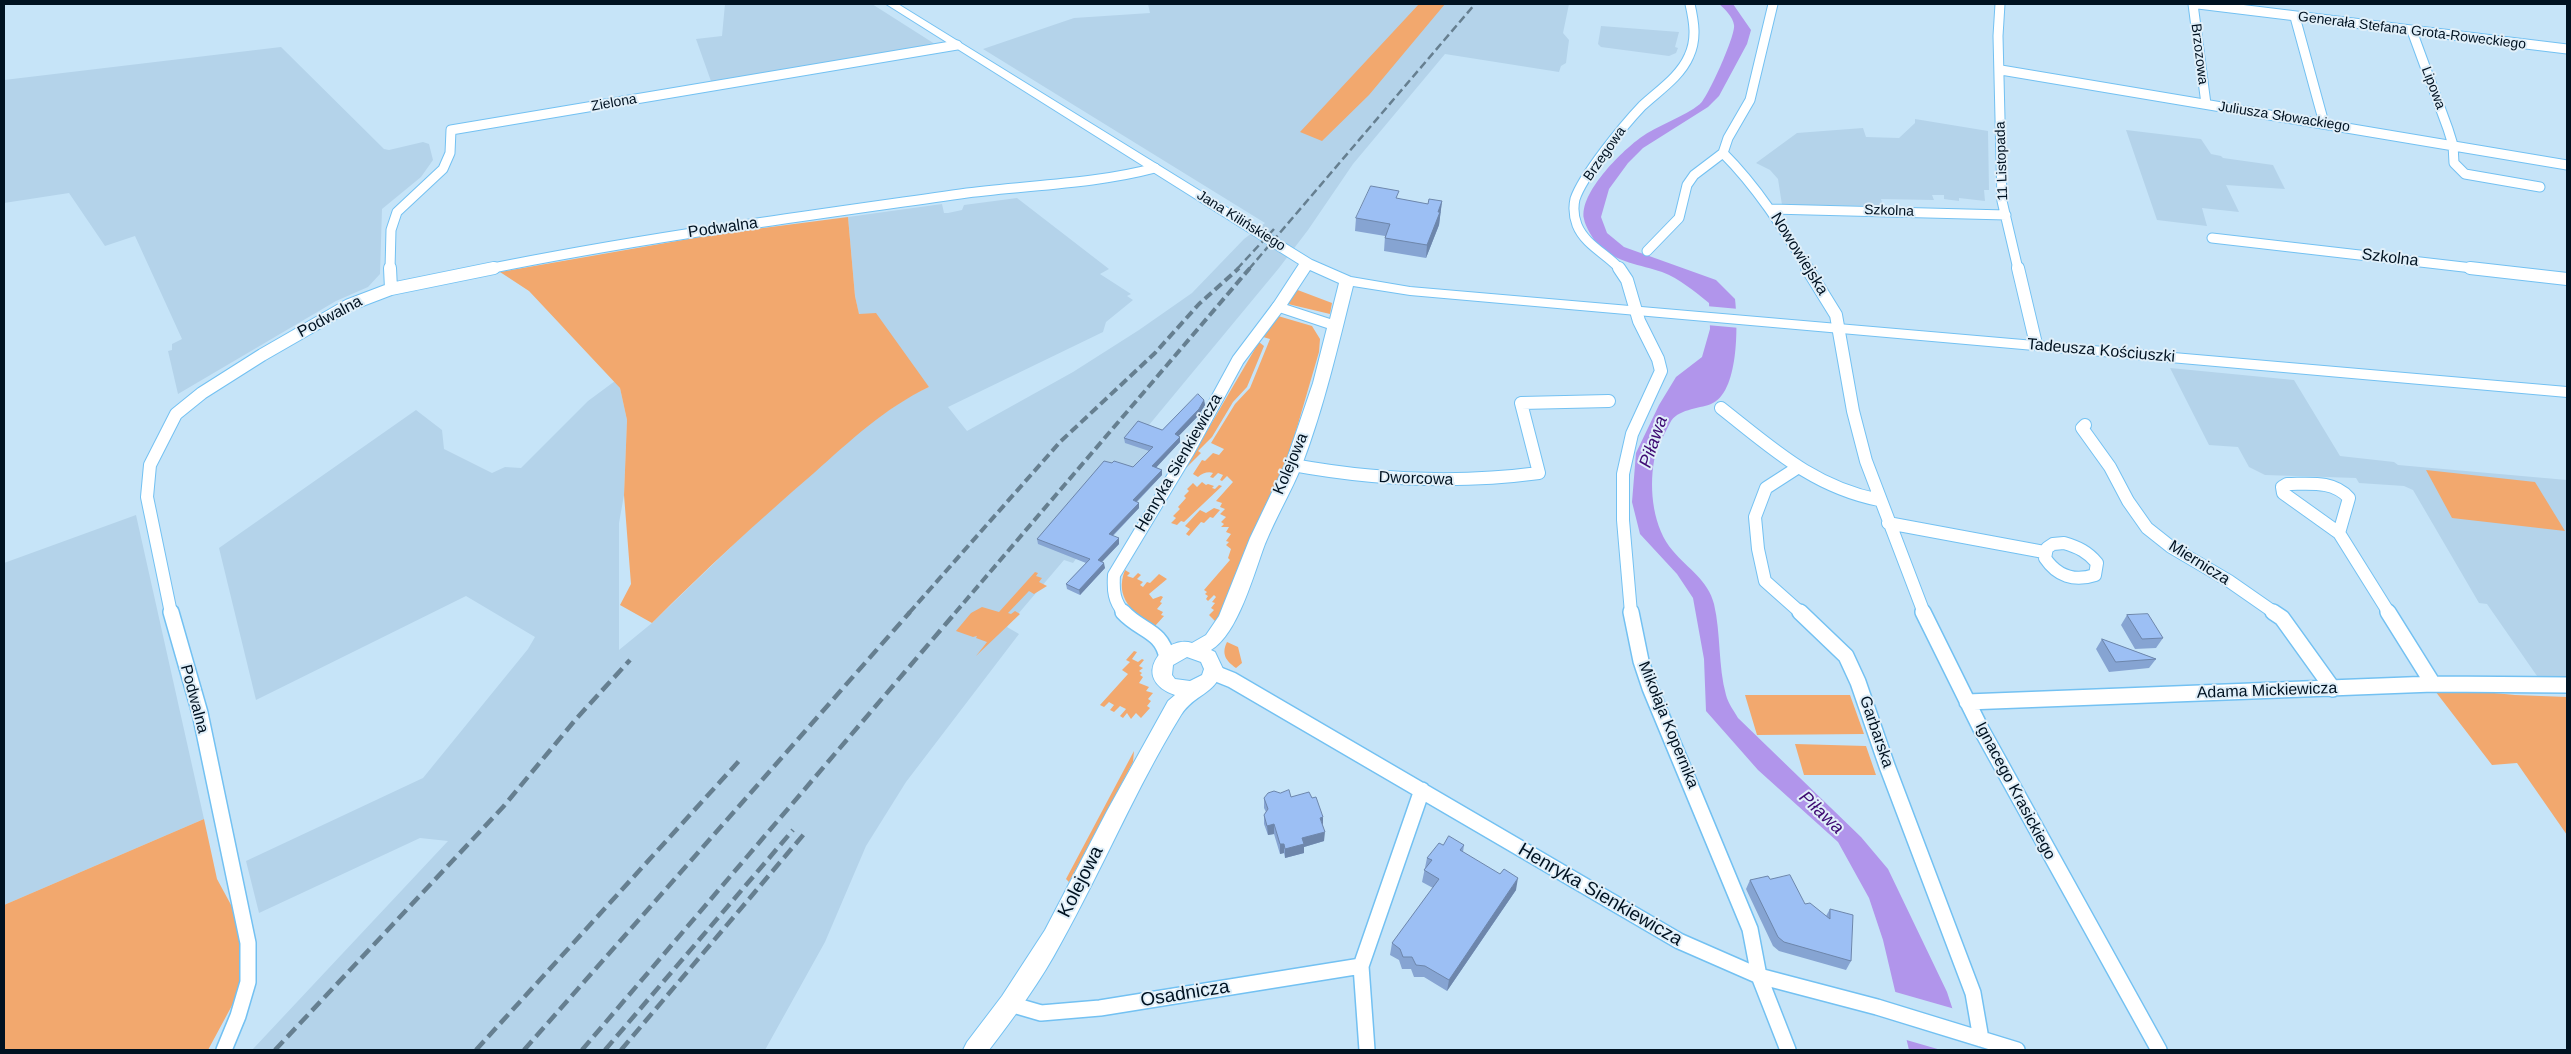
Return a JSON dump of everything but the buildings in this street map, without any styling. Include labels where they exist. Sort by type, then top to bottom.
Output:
[{"type":"street","name":"Jana Kilińskiego","points":[[890,4],[1307,263],[1347,281],[1410,291],[1635,309]]},
{"type":"street","name":"Brzegowa","points":[[1635,309],[1629,283],[1624,274],[1583,235],[1576,224],[1574,206],[1578,192],[1630,118],[1679,74],[1692,52],[1696,28],[1690,4]]},
{"type":"street","points":[[1647,251],[1679,218],[1687,185],[1694,175],[1724,153],[1728,138],[1750,100],[1773,4]]},
{"type":"street","name":"11 Listopada","points":[[2000,4],[1998,36],[2002,201],[2036,344]]},
{"type":"street","name":"Brzozowa","points":[[2193,4],[2206,104]]},
{"type":"street","name":"Generała Stefana Grota-Roweckiego","points":[[2198,4],[2567,49]]},
{"type":"street","points":[[2295,17],[2324,124]]},
{"type":"street","name":"Lipowa","points":[[2412,31],[2437,93],[2453,145],[2454,163],[2465,174],[2540,187]]},
{"type":"street","name":"Zielona","points":[[391,289],[391,240],[397,212],[404,203],[441,174],[449,157],[451,130],[957,45]]},
{"type":"street","name":"Juliusza Słowackiego","points":[[2000,70],[2567,165]]},
{"type":"street","name":"Nowowiejska","points":[[1724,153],[1746,176],[1771,209],[1792,247],[1828,301],[1840,329],[1853,411],[1866,461],[1888,523]]},
{"type":"street","name":"Podwalna","points":[[224,1050],[238,1016],[248,982],[248,943],[229,844],[200,713],[182,657],[163,580],[147,497],[150,465],[176,414],[202,392],[349,305],[391,289],[547,257],[684,234],[1005,188],[1133,174],[1155,168]]},
{"type":"street","name":"Szkolna","points":[[1771,209],[2006,215]]},
{"type":"street","name":"Szkolna","points":[[2212,238],[2567,279]]},
{"type":"street","name":"Henryka Sienkiewicza","points":[[1167,658],[1166,646],[1162,639],[1131,620],[1117,604],[1111,586],[1114,575],[1188,452],[1238,360],[1278,307],[1307,263]]},
{"type":"street","name":"Kolejowa","points":[[1207,655],[1227,618],[1259,538],[1293,465],[1313,409],[1347,281]]},
{"type":"street","points":[[1278,307],[1336,326]]},
{"type":"street","name":"Tadeusza Kościuszki","points":[[1635,309],[1840,329],[2036,344],[2567,392]]},
{"type":"street","name":"Mikołaja Kopernika","points":[[1635,309],[1641,328],[1658,354],[1661,371],[1632,434],[1623,474],[1624,536],[1635,637],[1650,688],[1750,930],[1759,976],[1788,1050]]},
{"type":"street","name":"Dworcowa","points":[[1293,465],[1334,473],[1413,481],[1504,479],[1539,473],[1522,403],[1609,400]]},
{"type":"street","points":[[1721,408],[1797,468],[1842,493],[1879,500]]},
{"type":"street","name":"Miernicza","points":[[2086,425],[2082,428],[2110,467],[2128,502],[2147,528],[2171,547],[2229,581],[2282,618],[2333,688]]},
{"type":"street","name":"Garbarska","points":[[1797,468],[1766,488],[1755,517],[1758,549],[1765,580],[1846,656],[1858,682],[1887,766],[1974,992],[1980,1023],[1976,1037]]},
{"type":"street","points":[[2339,533],[2349,498],[2347,494],[2331,485],[2287,484],[2282,487],[2283,493],[2290,499],[2339,533],[2433,684]]},
{"type":"street","points":[[1888,523],[1913,526],[2044,552]]},
{"type":"street","name":"Ignacego Krasickiego","points":[[1888,523],[1919,603],[1967,702],[2158,1050]]},
{"type":"street","points":[[1180,650],[1207,655],[1206,682],[1182,695],[1162,676],[1162,669],[1167,658],[1180,650]]},
{"type":"street","name":"Henryka Sienkiewicza","points":[[1207,655],[1232,680],[1679,941],[1759,976],[1877,1006],[2017,1050]]},
{"type":"street","name":"Adama Mickiewicza","points":[[1967,702],[2433,684],[2567,684]]},
{"type":"street","name":"Kolejowa","points":[[976,1050],[1010,1004],[1053,937],[1114,817],[1182,695]]},
{"type":"street","points":[[1366,1050],[1360,966],[1422,790]]},
{"type":"street","name":"Osadnicza","points":[[1010,1004],[1040,1013],[1100,1008],[1360,966]]},
{"type":"shaded area","points":[[725,4],[872,4],[938,46],[712,84],[696,39],[722,36]]},
{"type":"shaded area","points":[[1148,4],[1569,4],[1563,33],[1569,40],[1566,63],[1561,66],[1559,72],[1445,54],[1353,164],[1308,230],[1279,268],[1149,425],[1164,430],[1137,473],[1073,563],[1064,560],[1007,627],[1019,634],[906,782],[866,846],[825,942],[765,1050],[252,1050],[448,841],[420,838],[259,913],[246,861],[423,778],[528,649],[535,637],[466,596],[256,700],[219,548],[416,410],[442,430],[444,449],[492,473],[505,467],[521,468],[588,401],[615,381],[620,388],[627,420],[624,495],[619,523],[619,650],[652,623],[756,523],[869,423],[912,395],[929,387],[859,315],[855,296],[848,217],[942,204],[944,213],[948,213],[962,210],[964,205],[1017,198],[1109,269],[1100,274],[1131,294],[1127,296],[1133,300],[1106,322],[1103,332],[948,407],[967,431],[1073,372],[1139,330],[1192,293],[1244,239],[1265,223],[983,49],[1074,18],[1150,13]]},
{"type":"shaded area","points":[[1419,4],[1445,4],[1369,95],[1322,141],[1300,132]]},
{"type":"shaded area","points":[[1601,26],[1679,32],[1675,47],[1678,48],[1676,53],[1669,56],[1601,47],[1598,44]]},
{"type":"shaded area","points":[[281,47],[384,149],[389,150],[423,142],[429,144],[433,160],[421,177],[382,209],[380,274],[368,287],[336,301],[178,394],[168,351],[172,350],[172,344],[182,339],[135,236],[105,246],[69,193],[4,203],[4,80]]},
{"type":"shaded area","points":[[1915,119],[1988,131],[1989,190],[1984,190],[1985,201],[1959,198],[1959,201],[1944,199],[1944,195],[1932,195],[1934,200],[1881,199],[1883,206],[1782,205],[1778,179],[1770,170],[1756,163],[1797,133],[1863,128],[1866,137],[1899,138],[1915,123]]},
{"type":"shaded area","points":[[2126,130],[2201,139],[2211,154],[2223,158],[2273,165],[2285,189],[2226,185],[2239,212],[2202,208],[2207,226],[2157,220]]},
{"type":"shaded area","points":[[848,217],[855,296],[859,314],[876,313],[929,387],[883,415],[855,437],[711,565],[652,623],[620,605],[631,584],[624,495],[627,420],[620,388],[529,291],[500,272],[717,234]]},
{"type":"shaded area","points":[[1295,289],[1332,303],[1330,314],[1286,303]]},
{"type":"shaded area","points":[[1278,316],[1312,326],[1320,339],[1319,352],[1291,448],[1216,622],[1209,615],[1214,610],[1211,608],[1215,603],[1212,602],[1216,597],[1214,595],[1208,601],[1206,599],[1208,596],[1205,594],[1207,592],[1204,590],[1230,560],[1228,558],[1231,549],[1226,545],[1229,542],[1226,541],[1231,534],[1226,532],[1229,527],[1221,527],[1224,524],[1221,522],[1226,517],[1220,514],[1225,509],[1220,507],[1222,503],[1216,501],[1233,482],[1227,476],[1222,481],[1220,480],[1223,475],[1218,473],[1213,478],[1210,477],[1213,473],[1211,472],[1203,473],[1198,477],[1193,474],[1202,460],[1205,461],[1213,453],[1219,455],[1224,449],[1211,443],[1235,404],[1250,388],[1270,339],[1263,337]]},
{"type":"shaded area","points":[[1259,342],[1264,346],[1247,387],[1233,402],[1212,437],[1198,451],[1201,453],[1184,470]]},
{"type":"shaded area","points":[[2170,368],[2294,380],[2340,456],[2394,462],[2398,465],[2567,480],[2567,677],[2537,676],[2487,604],[2479,603],[2413,490],[2404,486],[2359,483],[2356,478],[2265,475],[2249,467],[2238,447],[2209,445]]},
{"type":"shaded area","points":[[2426,470],[2535,482],[2565,531],[2452,518]]},
{"type":"shaded area","points":[[1202,482],[1206,485],[1214,486],[1212,488],[1215,489],[1219,485],[1222,486],[1184,522],[1181,521],[1177,525],[1171,523],[1176,518],[1173,516],[1180,509],[1178,507],[1186,498],[1184,496],[1189,491],[1187,489],[1193,483],[1197,487]]},
{"type":"shaded area","points":[[1214,508],[1220,510],[1213,518],[1210,517],[1204,523],[1201,522],[1189,536],[1186,534],[1190,529],[1185,526],[1200,510],[1206,513]]},
{"type":"shaded area","points":[[136,515],[204,819],[4,905],[4,563]]},
{"type":"shaded area","points":[[1125,570],[1130,573],[1127,576],[1133,578],[1138,573],[1141,575],[1137,579],[1143,582],[1140,585],[1143,587],[1159,574],[1167,579],[1149,594],[1153,599],[1163,597],[1160,602],[1162,603],[1157,609],[1163,612],[1161,615],[1164,616],[1155,626],[1139,616],[1124,597],[1122,580]]},
{"type":"shaded area","points":[[1035,572],[1038,573],[1036,576],[1042,578],[1039,582],[1047,586],[1034,594],[1029,591],[1008,613],[1011,614],[1015,611],[1020,614],[976,656],[987,642],[976,638],[977,636],[973,637],[956,631],[971,613],[982,607],[999,612]]},
{"type":"shaded area","points":[[1227,642],[1238,647],[1242,663],[1236,668],[1226,657],[1224,650]]},
{"type":"shaded area","points":[[1134,651],[1137,652],[1132,659],[1138,662],[1142,659],[1144,660],[1139,666],[1143,668],[1139,671],[1143,677],[1139,683],[1149,687],[1146,691],[1153,693],[1148,699],[1151,701],[1147,706],[1150,708],[1141,718],[1136,713],[1131,719],[1127,713],[1123,718],[1120,716],[1126,709],[1120,706],[1114,712],[1110,710],[1114,705],[1109,702],[1104,707],[1100,705],[1128,674],[1122,670],[1130,662],[1126,660]]},
{"type":"shaded area","points":[[2432,687],[2515,695],[2567,697],[2567,835],[2517,763],[2492,765]]},
{"type":"shaded area","points":[[1745,695],[1850,695],[1864,734],[1757,735]]},
{"type":"shaded area","points":[[1795,744],[1866,746],[1876,775],[1804,775]]},
{"type":"shaded area","points":[[1134,751],[1133,762],[1069,882],[1066,879]]},
{"type":"shaded area","points":[[204,819],[217,879],[243,927],[243,971],[236,998],[208,1050],[4,1050],[4,905]]},
{"type":"water","name":"Piława","points":[[1719,4],[1733,4],[1751,30],[1747,44],[1719,96],[1708,107],[1643,148],[1628,163],[1609,189],[1601,217],[1607,233],[1624,247],[1716,280],[1735,299],[1735,357],[1727,387],[1720,397],[1711,404],[1688,410],[1673,418],[1663,436],[1654,461],[1652,484],[1654,508],[1666,542],[1702,581],[1711,596],[1718,627],[1723,684],[1731,707],[1738,718],[1861,837],[1888,869],[1947,992],[1966,1050],[1909,1050],[1883,940],[1869,898],[1838,842],[1758,770],[1706,711],[1704,659],[1693,598],[1677,574],[1640,534],[1632,502],[1636,453],[1659,405],[1676,377],[1702,357],[1710,329],[1709,303],[1675,278],[1613,256],[1599,246],[1588,229],[1584,219],[1584,209],[1588,197],[1603,174],[1623,153],[1640,138],[1694,109],[1704,100],[1731,41],[1734,25],[1732,19]]},
{"type":"pier","points":[[1706,306],[1739,309],[1740,328],[1707,325]]},
{"type":"pier","points":[[1892,991],[1955,1009],[1969,1050],[1941,1050],[1903,1039]]},
{"type":"railway","points":[[1249,269],[1475,4]]},
{"type":"railway","points":[[1237,269],[1274,229]]},
{"type":"railway","points":[[909,613],[1060,442],[1155,353],[1199,304],[1239,268]]},
{"type":"railway","points":[[955,613],[1250,268]]},
{"type":"railway","points":[[524,1050],[910,612]]},
{"type":"railway","points":[[582,1050],[956,612]]},
{"type":"railway","points":[[275,1050],[503,807],[576,719],[630,660]]},
{"type":"railway","points":[[476,1050],[739,761]]},
{"type":"railway","points":[[605,1050],[793,830]]},
{"type":"railway","points":[[621,1050],[804,834]]}]
